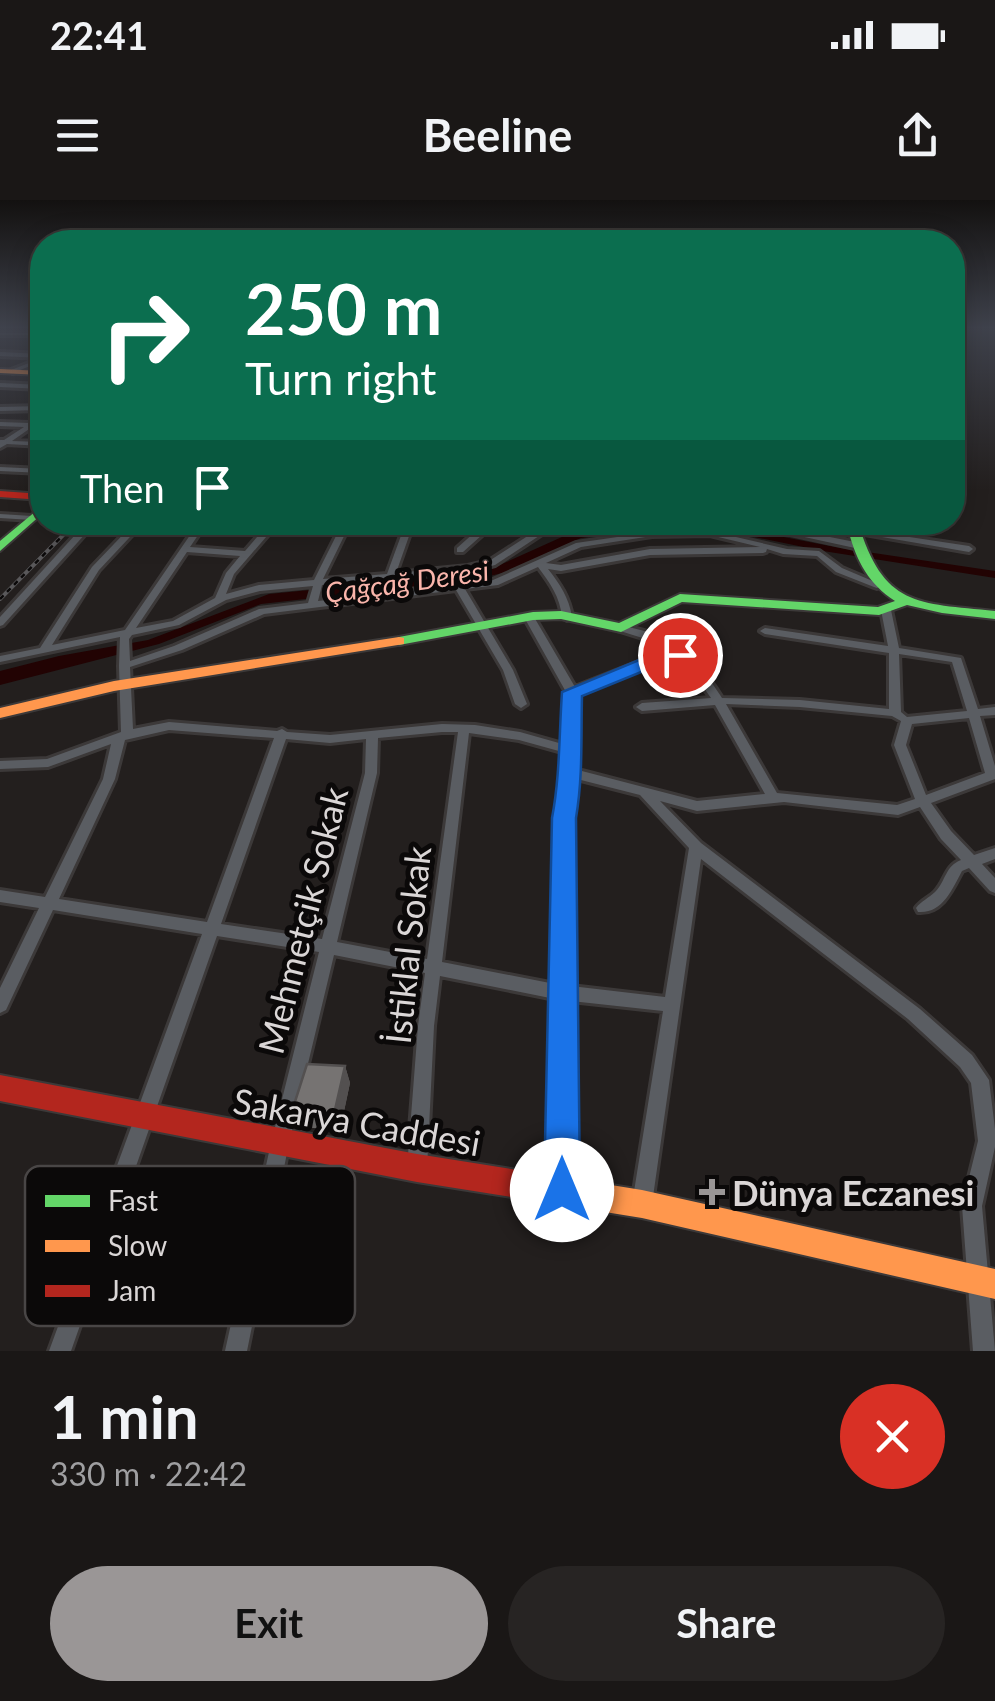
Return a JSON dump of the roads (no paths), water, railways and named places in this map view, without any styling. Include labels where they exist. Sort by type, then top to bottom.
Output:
[{"type":"street","points":[[0,409],[30,408]]},
{"type":"street","points":[[0,424],[30,425]]},
{"type":"street","points":[[2,444],[30,426]]},
{"type":"street","points":[[2,444],[30,444]]},
{"type":"street","points":[[0,469],[30,471]]},
{"type":"street","points":[[0,494],[30,496]]},
{"type":"street","points":[[0,516],[30,514]]},
{"type":"street","points":[[2,543],[30,519]]},
{"type":"street","points":[[0,623],[80,535]]},
{"type":"street","points":[[44,650],[95,570],[128,535]]},
{"type":"street","points":[[0,1004],[109,779],[123,736],[127,635],[194,535]]},
{"type":"street","points":[[219,601],[230,573],[264,535]]},
{"type":"street","points":[[312,603],[341,535]]},
{"type":"street","points":[[391,575],[405,535]]},
{"type":"street","points":[[460,550],[476,535]]},
{"type":"street","points":[[0,659],[176,624],[219,601],[259,588],[492,563],[535,535]]},
{"type":"street","points":[[0,713],[178,648],[262,611],[495,583],[579,545],[659,535]]},
{"type":"street","points":[[718,535],[790,552]]},
{"type":"street","points":[[815,535],[855,542],[969,549]]},
{"type":"street","points":[[855,542],[877,585]]},
{"type":"street","points":[[184,549],[247,554]]},
{"type":"street","points":[[541,565],[561,568],[650,552],[694,549],[818,554],[839,570],[906,602],[995,615]]},
{"type":"street","points":[[541,565],[562,596],[568,617]]},
{"type":"street","points":[[460,589],[508,670],[521,704]]},
{"type":"street","points":[[622,628],[680,598],[886,610],[906,602]]},
{"type":"street","points":[[886,610],[901,717],[900,744],[924,802],[970,862],[995,887]]},
{"type":"street","points":[[124,669],[483,627],[529,617],[568,617],[622,628],[675,651],[719,701],[773,798]]},
{"type":"street","points":[[529,617],[572,692],[572,773],[564,818],[562,1190]]},
{"type":"street","points":[[572,773],[697,806],[773,798],[898,810],[993,775],[957,660],[765,631]]},
{"type":"street","points":[[572,692],[675,651]]},
{"type":"street","points":[[642,707],[719,701],[806,701],[901,717],[995,711]]},
{"type":"street","points":[[0,765],[48,763],[123,736],[168,726],[330,739],[464,729],[520,736],[569,750]]},
{"type":"street","name":"İstiklal Sokak","points":[[416,1168],[433,968],[464,729]]},
{"type":"street","points":[[126,1166],[282,733]]},
{"type":"street","name":"Mehmetçik Sokak","points":[[276,1166],[371,773],[372,737]]},
{"type":"street","points":[[645,793],[696,848],[914,1014],[980,1080],[987,1141],[972,1206],[987,1283],[984,1351]]},
{"type":"street","points":[[642,1204],[696,848]]},
{"type":"street","points":[[923,908],[940,897],[957,868],[995,853]]},
{"type":"street","points":[[0,896],[330,947],[564,993],[673,1005]]},
{"type":"street","name":"Sakarya Caddesi","points":[[0,1088],[145,1112],[280,1143],[416,1168],[642,1204],[987,1283]]},
{"type":"street","points":[[60,1351],[69,1326]]},
{"type":"water","name":"Çağçağ Deresi","points":[[566,535],[603,535],[581,538],[510,571],[474,580],[261,604],[159,644],[0,685],[0,671],[148,640],[269,594],[482,573]]},
{"type":"water","points":[[744,535],[774,535],[995,571],[995,578]]},
{"type":"railway","points":[[0,599],[63,535]]},
{"type":"place","name":"Dünya Eczanesi","points":[[712,1192]]}]
